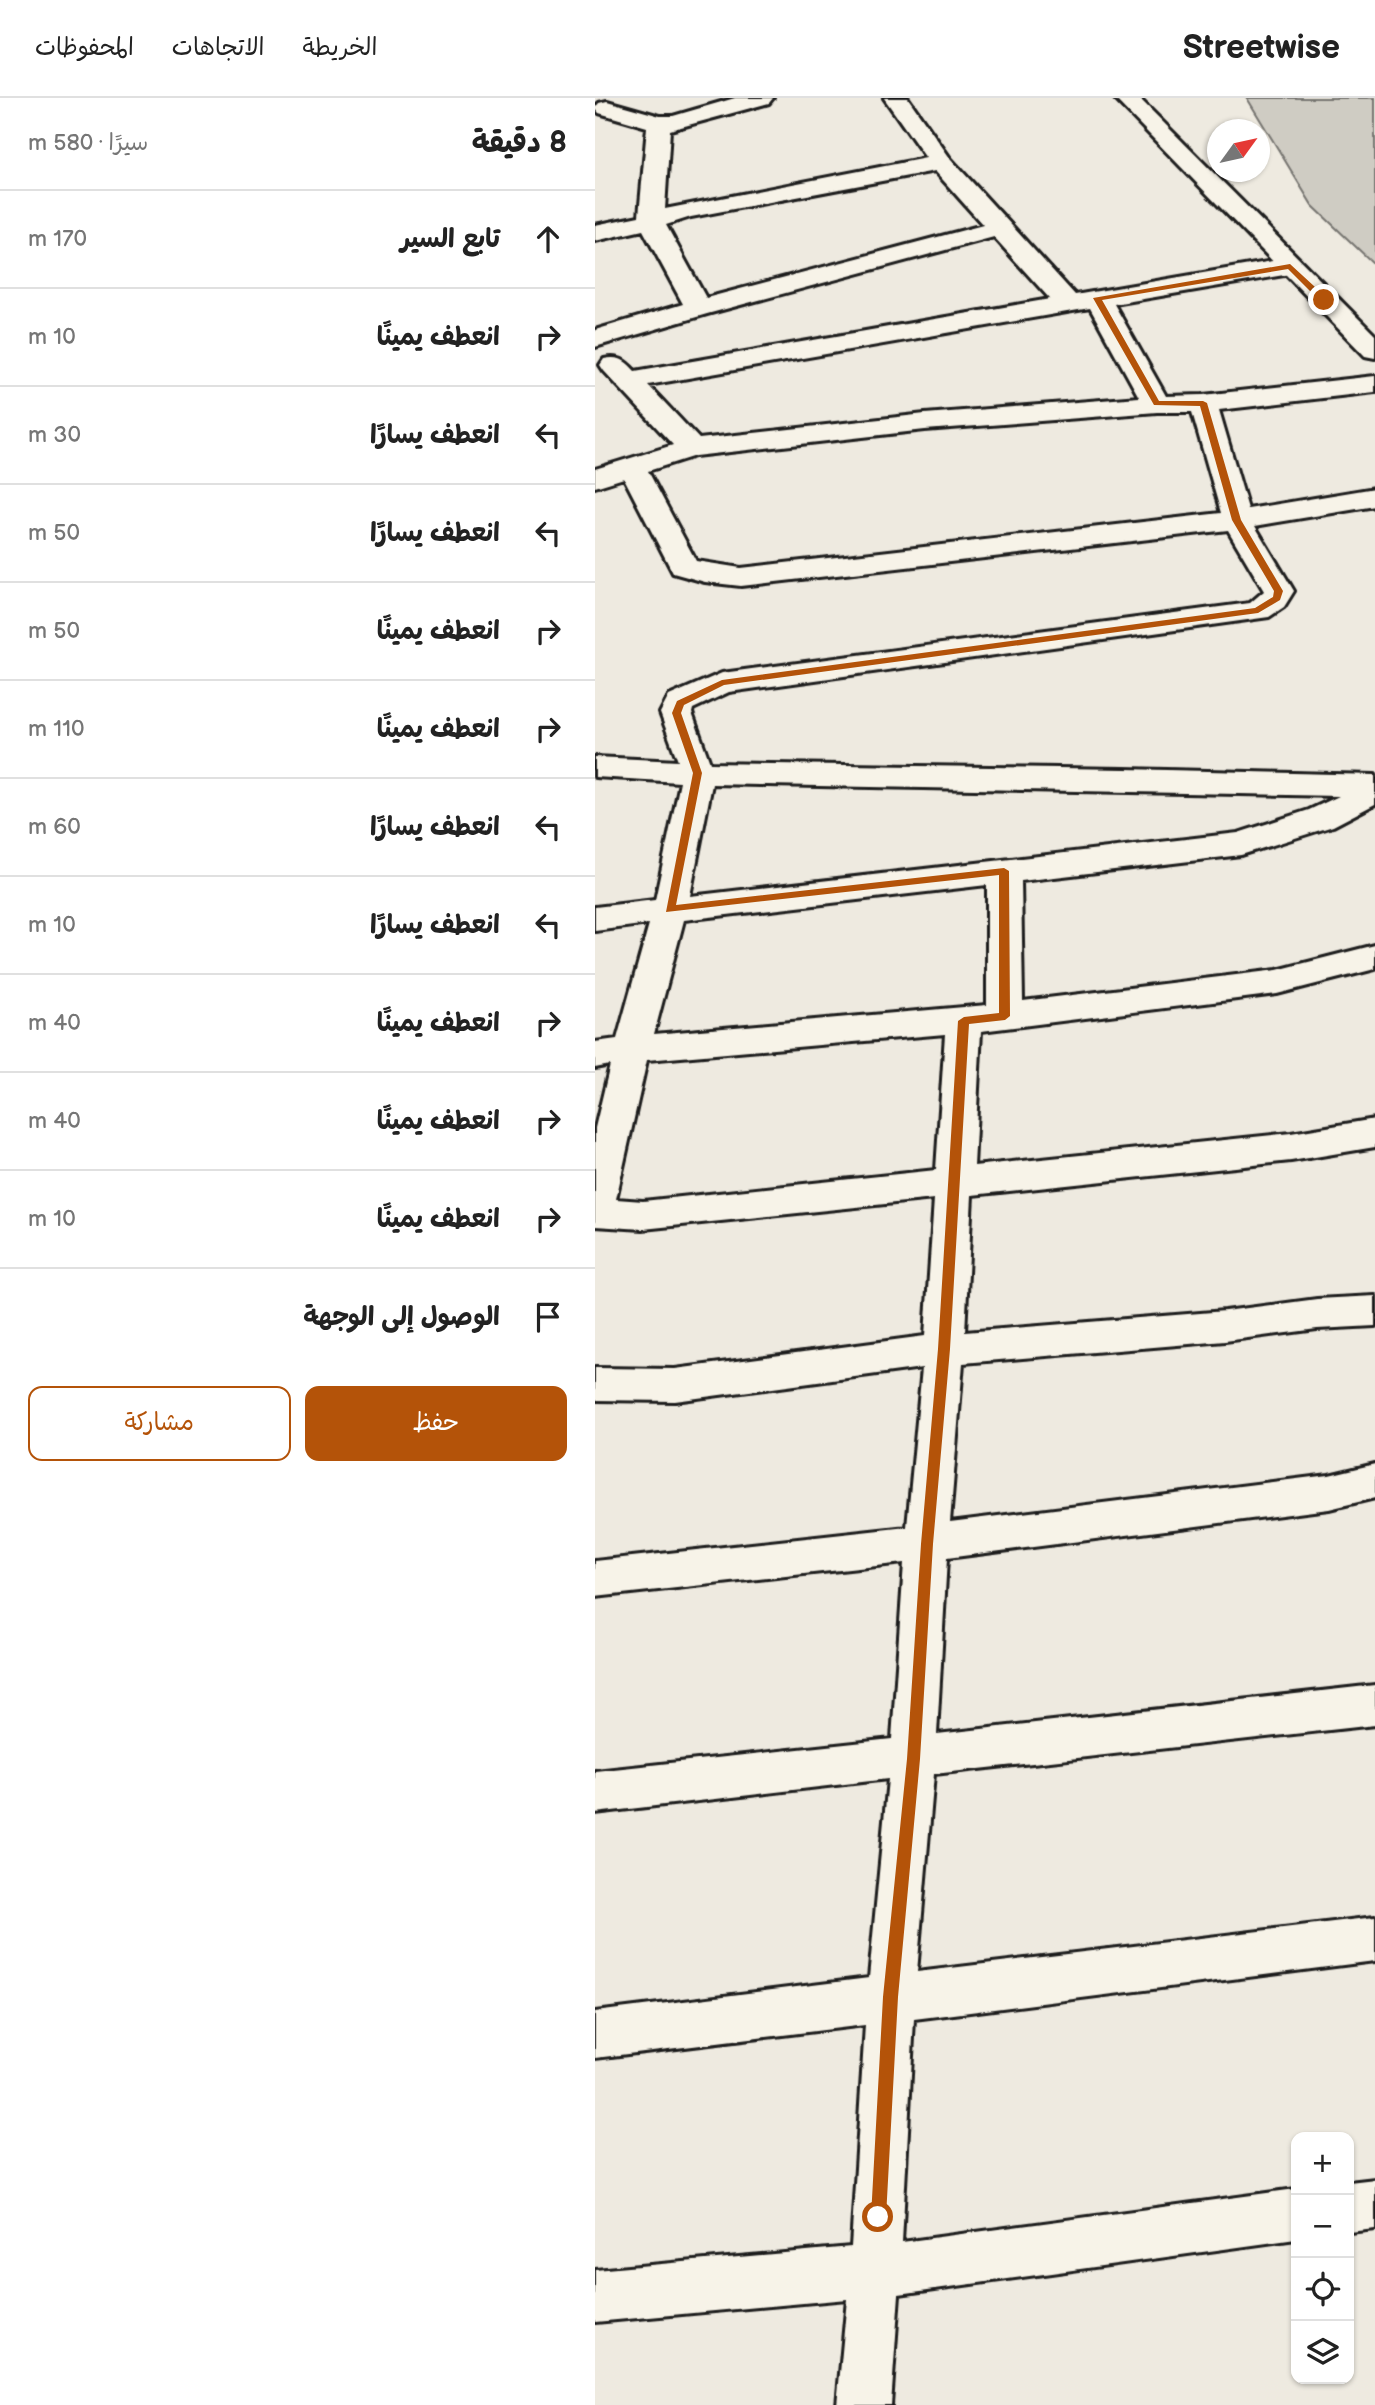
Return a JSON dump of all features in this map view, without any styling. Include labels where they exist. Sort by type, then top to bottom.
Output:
[{"type":"street","points":[[601,111],[631,98]]},
{"type":"street","points":[[601,111],[659,123],[674,122],[759,98]]},
{"type":"street","points":[[896,98],[941,163],[1068,303]]},
{"type":"street","points":[[1126,98],[1375,351]]},
{"type":"street","points":[[1160,98],[1183,154]]},
{"type":"street","points":[[659,123],[651,221],[698,308]]},
{"type":"street","points":[[595,233],[687,210],[941,163]]},
{"type":"street","points":[[692,447],[595,342],[698,308],[1000,228]]},
{"type":"street","points":[[629,380],[1290,266]]},
{"type":"street","points":[[1097,298],[1157,404]]},
{"type":"street","points":[[595,478],[692,447],[925,422],[1157,404],[1203,403],[1375,384]]},
{"type":"street","points":[[1203,403],[1237,520],[1279,591],[1277,598],[1258,611],[722,683],[680,703],[676,713],[698,773],[670,909],[632,1049],[595,1210],[643,1215],[1291,1147],[1375,1133]]},
{"type":"street","points":[[632,467],[684,567],[701,574],[741,577],[1237,520],[1375,497]]},
{"type":"street","points":[[595,767],[698,773],[1125,779],[1375,789]]},
{"type":"street","points":[[595,919],[1241,844],[1321,818],[1375,789]]},
{"type":"street","points":[[864,2405],[875,2272],[891,1997],[913,1759],[927,1544],[944,1349],[953,1181],[984,1018],[1004,871]]},
{"type":"street","points":[[595,1055],[632,1049],[984,1018],[1277,982],[1375,957]]},
{"type":"street","points":[[595,1384],[675,1385],[944,1349],[1225,1326],[1317,1314],[1375,1311]]},
{"type":"street","points":[[595,1579],[927,1544],[1329,1492],[1375,1481]]},
{"type":"street","points":[[595,1792],[913,1759],[1375,1705]]},
{"type":"street","points":[[595,2035],[1375,1939]]},
{"type":"street","points":[[1354,2206],[1375,2204]]},
{"type":"street","points":[[595,2296],[875,2272],[1291,2215]]},
{"type":"shaded area","points":[[1247,98],[1375,98],[1375,265],[1312,205],[1270,136],[1270,119],[1260,119]]},
{"type":"route","points":[[878,2217],[891,1997],[913,1759],[927,1544],[944,1349],[964,1021],[1005,1016],[1004,871],[670,909],[698,773],[676,713],[680,703],[722,683],[1258,611],[1268,605],[1277,598],[1279,591],[1237,520],[1203,403],[1157,404],[1097,298],[1290,266],[1324,300]]}]
